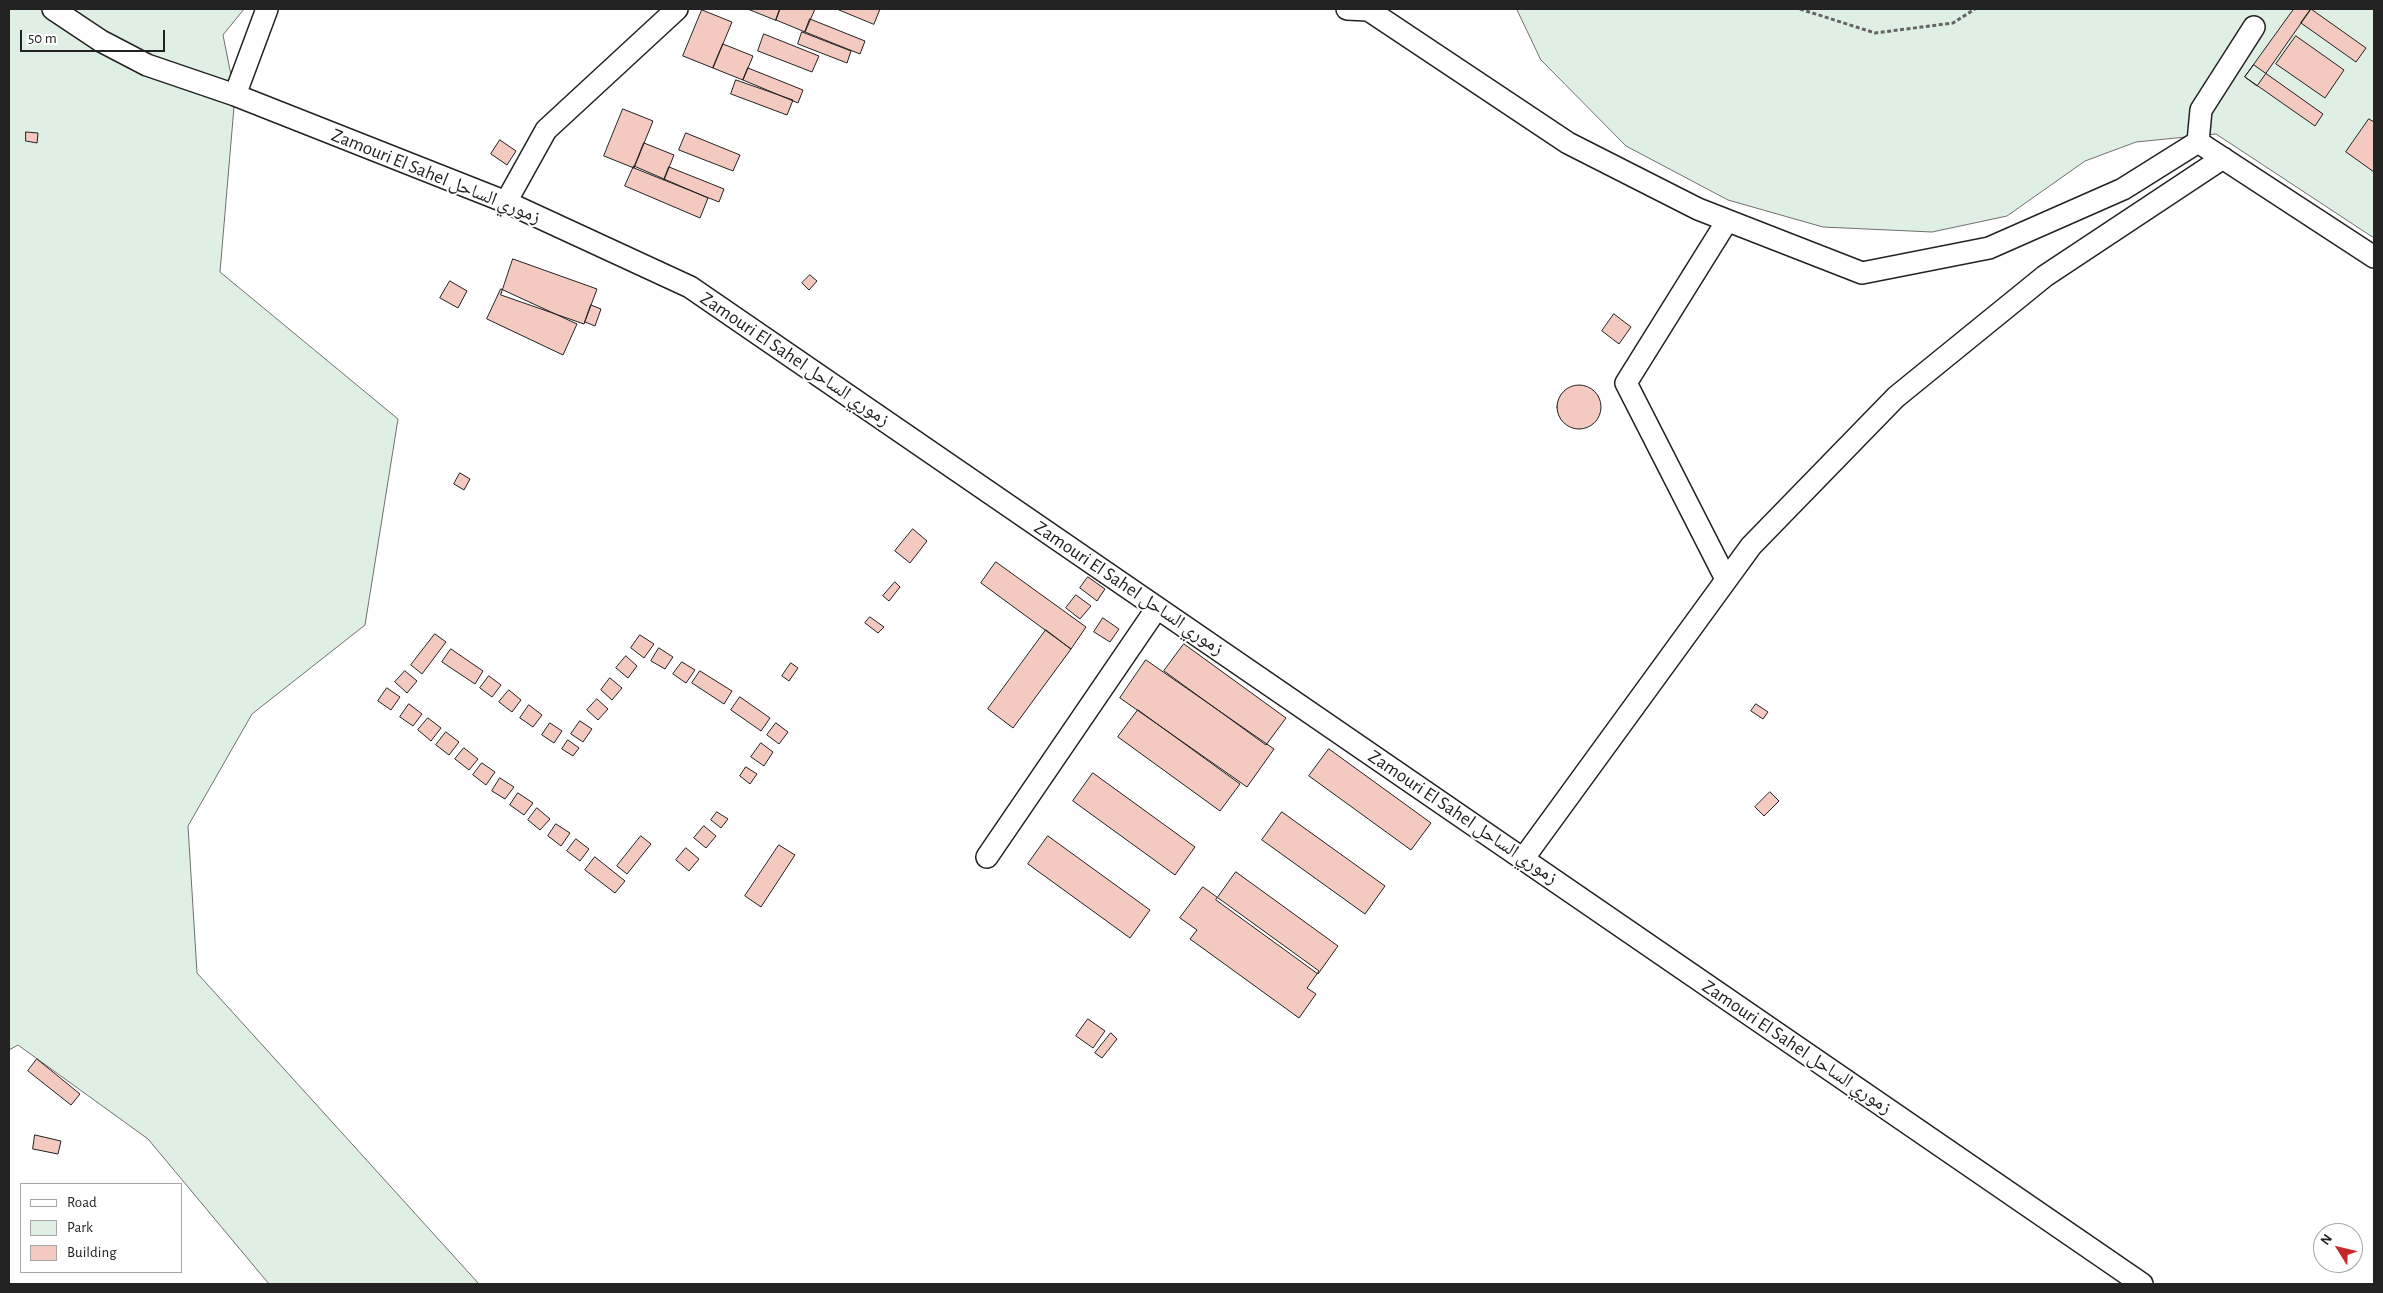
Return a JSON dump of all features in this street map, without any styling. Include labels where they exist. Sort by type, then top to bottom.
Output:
[{"type":"street","name":"Zamouri El Sahel زموري الساحل","points":[[53,9],[102,41],[147,65],[235,95],[506,202],[690,287],[2142,1284]]},
{"type":"street","points":[[235,95],[267,9]]},
{"type":"street","points":[[506,202],[546,130],[677,9]]},
{"type":"street","points":[[1347,9],[1368,9],[1568,143],[1698,209],[1862,273],[1989,248],[2123,189],[2198,142]]},
{"type":"street","points":[[2198,142],[2200,110],[2254,27]]},
{"type":"street","points":[[2198,142],[2374,257]]},
{"type":"street","points":[[1523,859],[1751,546],[1896,397],[2046,276],[2223,158]]},
{"type":"street","points":[[1726,579],[1626,383],[1727,221]]},
{"type":"street","points":[[987,857],[1158,608]]},
{"type":"path","points":[[1800,9],[1875,33],[1953,23],[1975,9]]},
{"type":"green space","points":[[9,9],[244,9],[223,35],[235,95],[220,272],[398,419],[365,625],[252,714],[188,826],[197,973],[479,1284],[269,1284],[148,1139],[18,1045],[9,1050]]},
{"type":"green space","points":[[1517,9],[2374,9],[2374,238],[2216,134],[2136,142],[2085,161],[2007,216],[1932,232],[1823,227],[1728,200],[1626,146],[1541,60]]},
{"type":"building","points":[[748,9],[780,9],[776,20]]},
{"type":"building","points":[[780,9],[815,9],[805,32],[776,20]]},
{"type":"building","points":[[837,9],[880,9],[874,24]]},
{"type":"building","points":[[2294,9],[2311,9],[2257,86],[2245,77]]},
{"type":"building","points":[[2311,9],[2366,48],[2356,62],[2301,23]]},
{"type":"building","points":[[702,10],[732,22],[713,68],[683,56]]},
{"type":"building","points":[[810,19],[865,41],[860,54],[805,32]]},
{"type":"building","points":[[802,32],[851,51],[847,63],[798,44]]},
{"type":"building","points":[[764,34],[819,56],[812,72],[758,51]]},
{"type":"building","points":[[2296,36],[2344,70],[2325,98],[2276,64]]},
{"type":"building","points":[[723,44],[753,56],[743,80],[713,68]]},
{"type":"building","points":[[2254,65],[2323,114],[2315,126],[2245,77]]},
{"type":"building","points":[[748,68],[803,90],[798,103],[743,80]]},
{"type":"building","points":[[736,80],[793,100],[787,115],[731,94]]},
{"type":"building","points":[[623,109],[653,121],[634,168],[604,156]]},
{"type":"building","points":[[2369,119],[2374,122],[2374,172],[2346,152]]},
{"type":"building","points":[[26,132],[38,133],[37,143],[26,141]]},
{"type":"building","points":[[686,133],[740,155],[733,171],[679,150]]},
{"type":"building","points":[[500,140],[516,151],[507,165],[491,154]]},
{"type":"building","points":[[644,143],[674,155],[664,180],[634,168]]},
{"type":"building","points":[[634,166],[708,198],[700,218],[625,186]]},
{"type":"building","points":[[669,167],[724,189],[719,202],[664,180]]},
{"type":"building","points":[[513,259],[597,289],[584,324],[501,295]]},
{"type":"building","points":[[810,275],[817,281],[809,290],[802,283]]},
{"type":"building","points":[[450,281],[467,291],[458,308],[440,298]]},
{"type":"building","points":[[501,289],[577,324],[563,355],[487,319]]},
{"type":"building","points":[[591,305],[601,309],[595,326],[585,322]]},
{"type":"building","points":[[1614,314],[1631,327],[1619,344],[1602,331]]},
{"type":"building","points":[[1579,385],[1591,389],[1597,395],[1601,407],[1597,419],[1591,425],[1579,429],[1567,425],[1561,419],[1557,407],[1561,395],[1567,389]]},
{"type":"building","points":[[460,473],[470,479],[464,490],[454,484]]},
{"type":"building","points":[[913,529],[927,541],[910,563],[895,551]]},
{"type":"building","points":[[996,562],[1086,627],[1071,649],[981,583]]},
{"type":"building","points":[[1088,577],[1105,589],[1097,601],[1080,588]]},
{"type":"building","points":[[895,582],[900,587],[889,601],[883,596]]},
{"type":"building","points":[[1076,595],[1091,606],[1080,619],[1066,608]]},
{"type":"building","points":[[870,617],[884,627],[878,633],[865,623]]},
{"type":"building","points":[[1103,618],[1119,629],[1110,642],[1094,632]]},
{"type":"building","points":[[1046,630],[1071,649],[1013,728],[988,709]]},
{"type":"building","points":[[435,634],[446,642],[422,674],[411,665]]},
{"type":"building","points":[[640,635],[654,644],[644,658],[631,648]]},
{"type":"building","points":[[1184,644],[1286,718],[1266,745],[1164,671]]},
{"type":"building","points":[[659,648],[673,657],[665,669],[651,661]]},
{"type":"building","points":[[451,649],[483,671],[475,684],[442,662]]},
{"type":"building","points":[[626,656],[637,666],[628,678],[616,668]]},
{"type":"building","points":[[1146,660],[1274,749],[1247,787],[1120,698]]},
{"type":"building","points":[[682,662],[695,670],[686,683],[673,674]]},
{"type":"building","points":[[791,663],[798,668],[789,681],[782,676]]},
{"type":"building","points":[[405,671],[417,681],[407,693],[395,682]]},
{"type":"building","points":[[700,671],[732,691],[724,704],[692,683]]},
{"type":"building","points":[[489,676],[501,685],[492,697],[480,688]]},
{"type":"building","points":[[610,678],[622,688],[612,700],[601,690]]},
{"type":"building","points":[[387,688],[400,697],[391,710],[378,701]]},
{"type":"building","points":[[509,690],[521,700],[512,712],[499,702]]},
{"type":"building","points":[[740,697],[770,718],[761,731],[731,710]]},
{"type":"building","points":[[597,699],[608,709],[598,720],[587,710]]},
{"type":"building","points":[[409,704],[422,714],[413,726],[400,717]]},
{"type":"building","points":[[1756,704],[1768,712],[1763,719],[1751,711]]},
{"type":"building","points":[[529,705],[542,715],[533,727],[520,718]]},
{"type":"building","points":[[1138,710],[1240,784],[1220,811],[1118,737]]},
{"type":"building","points":[[428,718],[441,728],[431,741],[418,730]]},
{"type":"building","points":[[580,721],[592,729],[583,742],[571,734]]},
{"type":"building","points":[[550,723],[562,731],[554,743],[542,735]]},
{"type":"building","points":[[776,723],[788,732],[779,744],[767,735]]},
{"type":"building","points":[[446,732],[459,742],[449,755],[436,745]]},
{"type":"building","points":[[568,740],[579,748],[573,756],[562,749]]},
{"type":"building","points":[[761,743],[773,752],[764,766],[751,757]]},
{"type":"building","points":[[464,748],[478,759],[469,770],[455,759]]},
{"type":"building","points":[[1329,749],[1431,823],[1411,850],[1309,776]]},
{"type":"building","points":[[482,763],[495,772],[486,785],[473,775]]},
{"type":"building","points":[[746,767],[757,774],[750,784],[740,776]]},
{"type":"building","points":[[1093,773],[1195,847],[1175,875],[1073,801]]},
{"type":"building","points":[[500,778],[514,787],[505,799],[492,791]]},
{"type":"building","points":[[1770,792],[1779,801],[1764,816],[1755,807]]},
{"type":"building","points":[[518,793],[533,803],[524,815],[510,805]]},
{"type":"building","points":[[537,808],[550,819],[540,830],[528,820]]},
{"type":"building","points":[[717,812],[728,819],[721,828],[711,820]]},
{"type":"building","points":[[1282,812],[1385,886],[1365,914],[1262,840]]},
{"type":"building","points":[[556,824],[570,833],[561,846],[548,836]]},
{"type":"building","points":[[704,826],[716,836],[706,848],[694,838]]},
{"type":"building","points":[[641,836],[651,844],[627,874],[617,866]]},
{"type":"building","points":[[1048,836],[1150,910],[1130,938],[1028,864]]},
{"type":"building","points":[[576,839],[589,849],[580,861],[567,851]]},
{"type":"building","points":[[779,845],[795,855],[761,907],[745,896]]},
{"type":"building","points":[[686,848],[699,859],[689,871],[676,860]]},
{"type":"building","points":[[595,857],[625,881],[615,893],[585,870]]},
{"type":"building","points":[[1236,872],[1338,946],[1318,974],[1216,900]]},
{"type":"building","points":[[1203,887],[1319,971],[1307,988],[1316,994],[1299,1018],[1190,939],[1197,930],[1180,918]]},
{"type":"building","points":[[1088,1019],[1105,1031],[1093,1048],[1076,1036]]},
{"type":"building","points":[[1111,1033],[1117,1039],[1102,1058],[1095,1053]]},
{"type":"building","points":[[37,1059],[80,1094],[71,1105],[28,1071]]},
{"type":"building","points":[[35,1135],[61,1141],[58,1154],[33,1149]]}]
